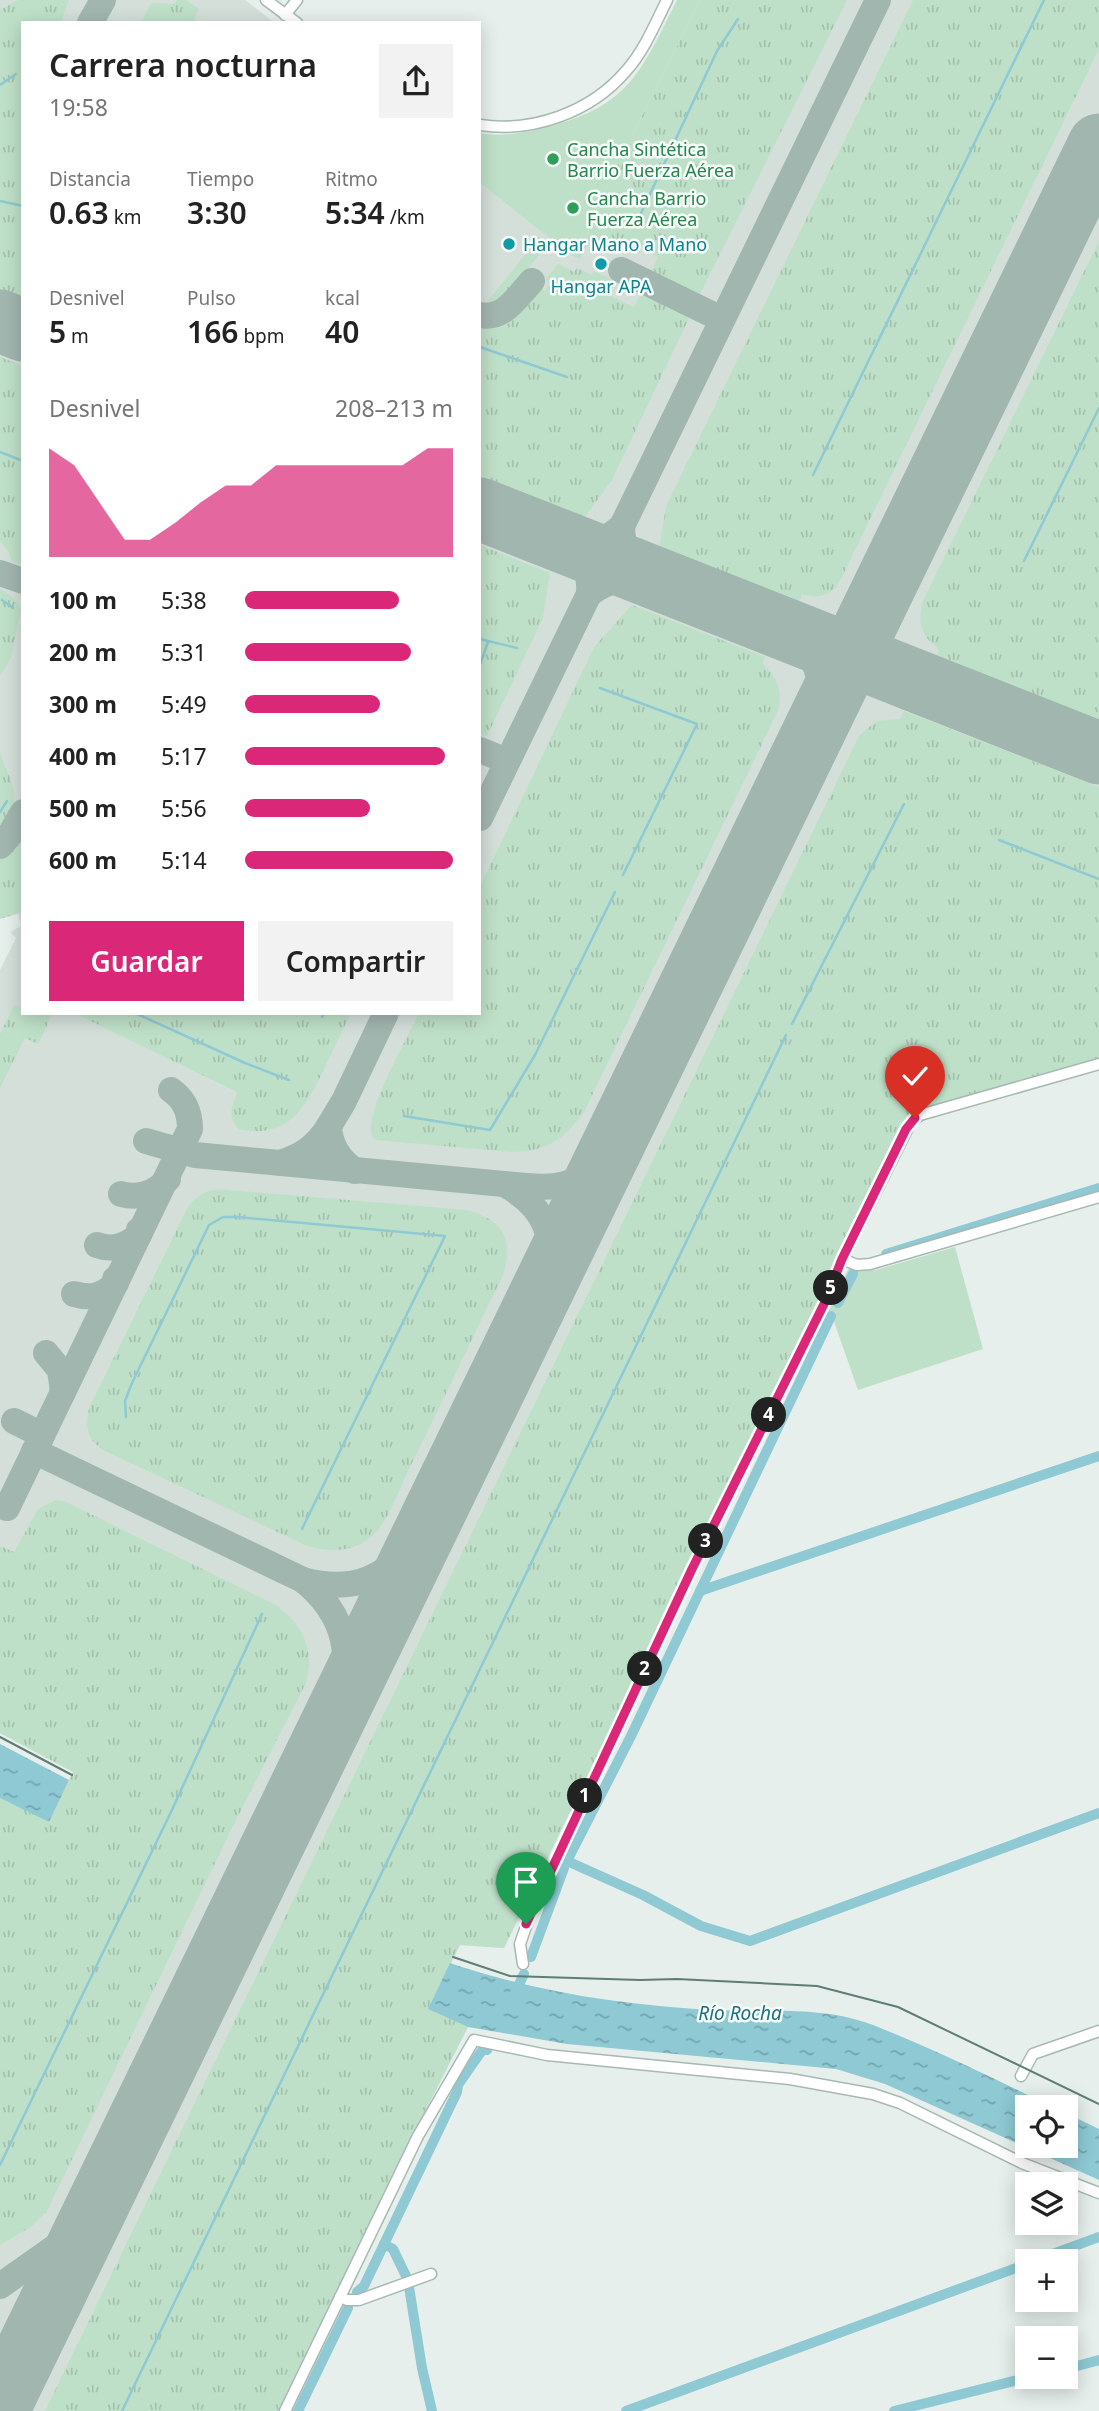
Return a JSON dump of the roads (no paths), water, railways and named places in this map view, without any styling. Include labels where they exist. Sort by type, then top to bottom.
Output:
[{"type":"street","points":[[266,0],[294,21]]},
{"type":"street","points":[[285,15],[297,0]]},
{"type":"street","points":[[481,125],[507,128],[540,122],[587,104],[602,94],[628,69],[667,0]]},
{"type":"street","points":[[523,1964],[520,1944],[531,1912],[692,1569],[825,1302],[842,1259],[906,1129],[915,1118],[1099,1064]]},
{"type":"street","points":[[842,1259],[857,1265],[870,1264],[1099,1197]]},
{"type":"street","points":[[1021,2076],[1033,2054],[1099,2031]]},
{"type":"street","points":[[285,2411],[418,2136],[474,2040],[547,2055],[790,2078],[873,2094],[900,2103],[1022,2163],[1099,2193]]},
{"type":"street","points":[[340,2297],[359,2300],[431,2274]]},
{"type":"water","points":[[0,1744],[69,1780],[49,1822],[0,1798]]},
{"type":"water","name":"Río Rocha","points":[[450,1963],[514,1982],[612,2001],[711,2010],[837,2015],[914,2042],[1028,2095],[1015,2095],[1015,2142],[885,2084],[836,2069],[567,2044],[468,2027],[428,2009]]},
{"type":"water","points":[[1078,2119],[1099,2129],[1099,2180],[1050,2158],[1078,2158]]},
{"type":"waterway","points":[[813,475],[1044,0]]},
{"type":"waterway","points":[[636,224],[717,51],[738,19]]},
{"type":"waterway","points":[[0,85],[16,74]]},
{"type":"waterway","points":[[0,201],[21,206]]},
{"type":"waterway","points":[[481,347],[567,377]]},
{"type":"waterway","points":[[1024,561],[1099,408]]},
{"type":"waterway","points":[[0,452],[21,460]]},
{"type":"waterway","points":[[2,600],[13,608]]},
{"type":"waterway","points":[[481,639],[517,648]]},
{"type":"waterway","points":[[481,662],[488,642]]},
{"type":"waterway","points":[[600,688],[697,724],[623,875]]},
{"type":"waterway","points":[[0,812],[7,801]]},
{"type":"waterway","points":[[792,1024],[904,804]]},
{"type":"waterway","points":[[999,840],[1099,879]]},
{"type":"waterway","points":[[404,1116],[490,1130],[535,1055],[615,892]]},
{"type":"waterway","points":[[139,1015],[289,1080]]},
{"type":"waterway","points":[[122,2411],[786,1035]]},
{"type":"waterway","points":[[886,1254],[1099,1188]]},
{"type":"waterway","points":[[126,1417],[125,1401],[132,1383],[209,1225],[223,1217],[445,1236],[302,1529]]},
{"type":"waterway","points":[[838,1303],[853,1274]]},
{"type":"waterway","points":[[831,1316],[631,1736],[567,1861],[643,1895],[701,1926],[750,1941],[1099,1813]]},
{"type":"waterway","points":[[700,1591],[1099,1456]]},
{"type":"waterway","points":[[0,2165],[171,1812],[262,1614]]},
{"type":"waterway","points":[[531,1957],[564,1868]]},
{"type":"waterway","points":[[514,1995],[524,1974]]},
{"type":"waterway","points":[[357,2292],[364,2286],[458,2085],[483,2049],[487,2050]]},
{"type":"waterway","points":[[1066,2249],[1099,2237]]},
{"type":"waterway","points":[[384,2244],[393,2249],[406,2276]]},
{"type":"waterway","points":[[626,2411],[1015,2268]]},
{"type":"waterway","points":[[409,2287],[432,2411]]},
{"type":"waterway","points":[[298,2411],[348,2308]]},
{"type":"waterway","points":[[1078,2366],[1099,2360]]},
{"type":"waterway","points":[[894,2411],[1015,2381]]},
{"type":"tram line","points":[[0,1737],[72,1775]]},
{"type":"tram line","points":[[453,1957],[510,1976],[677,1979],[817,1986],[898,2007],[1099,2104]]},
{"type":"place","name":"Cancha Sintética Barrio Fuerza Aérea","points":[[553,159]]},
{"type":"place","name":"Cancha Barrio Fuerza Aérea","points":[[573,208]]},
{"type":"place","name":"Hangar Mano a Mano","points":[[509,244]]},
{"type":"place","name":"Hangar APA","points":[[601,264]]}]
